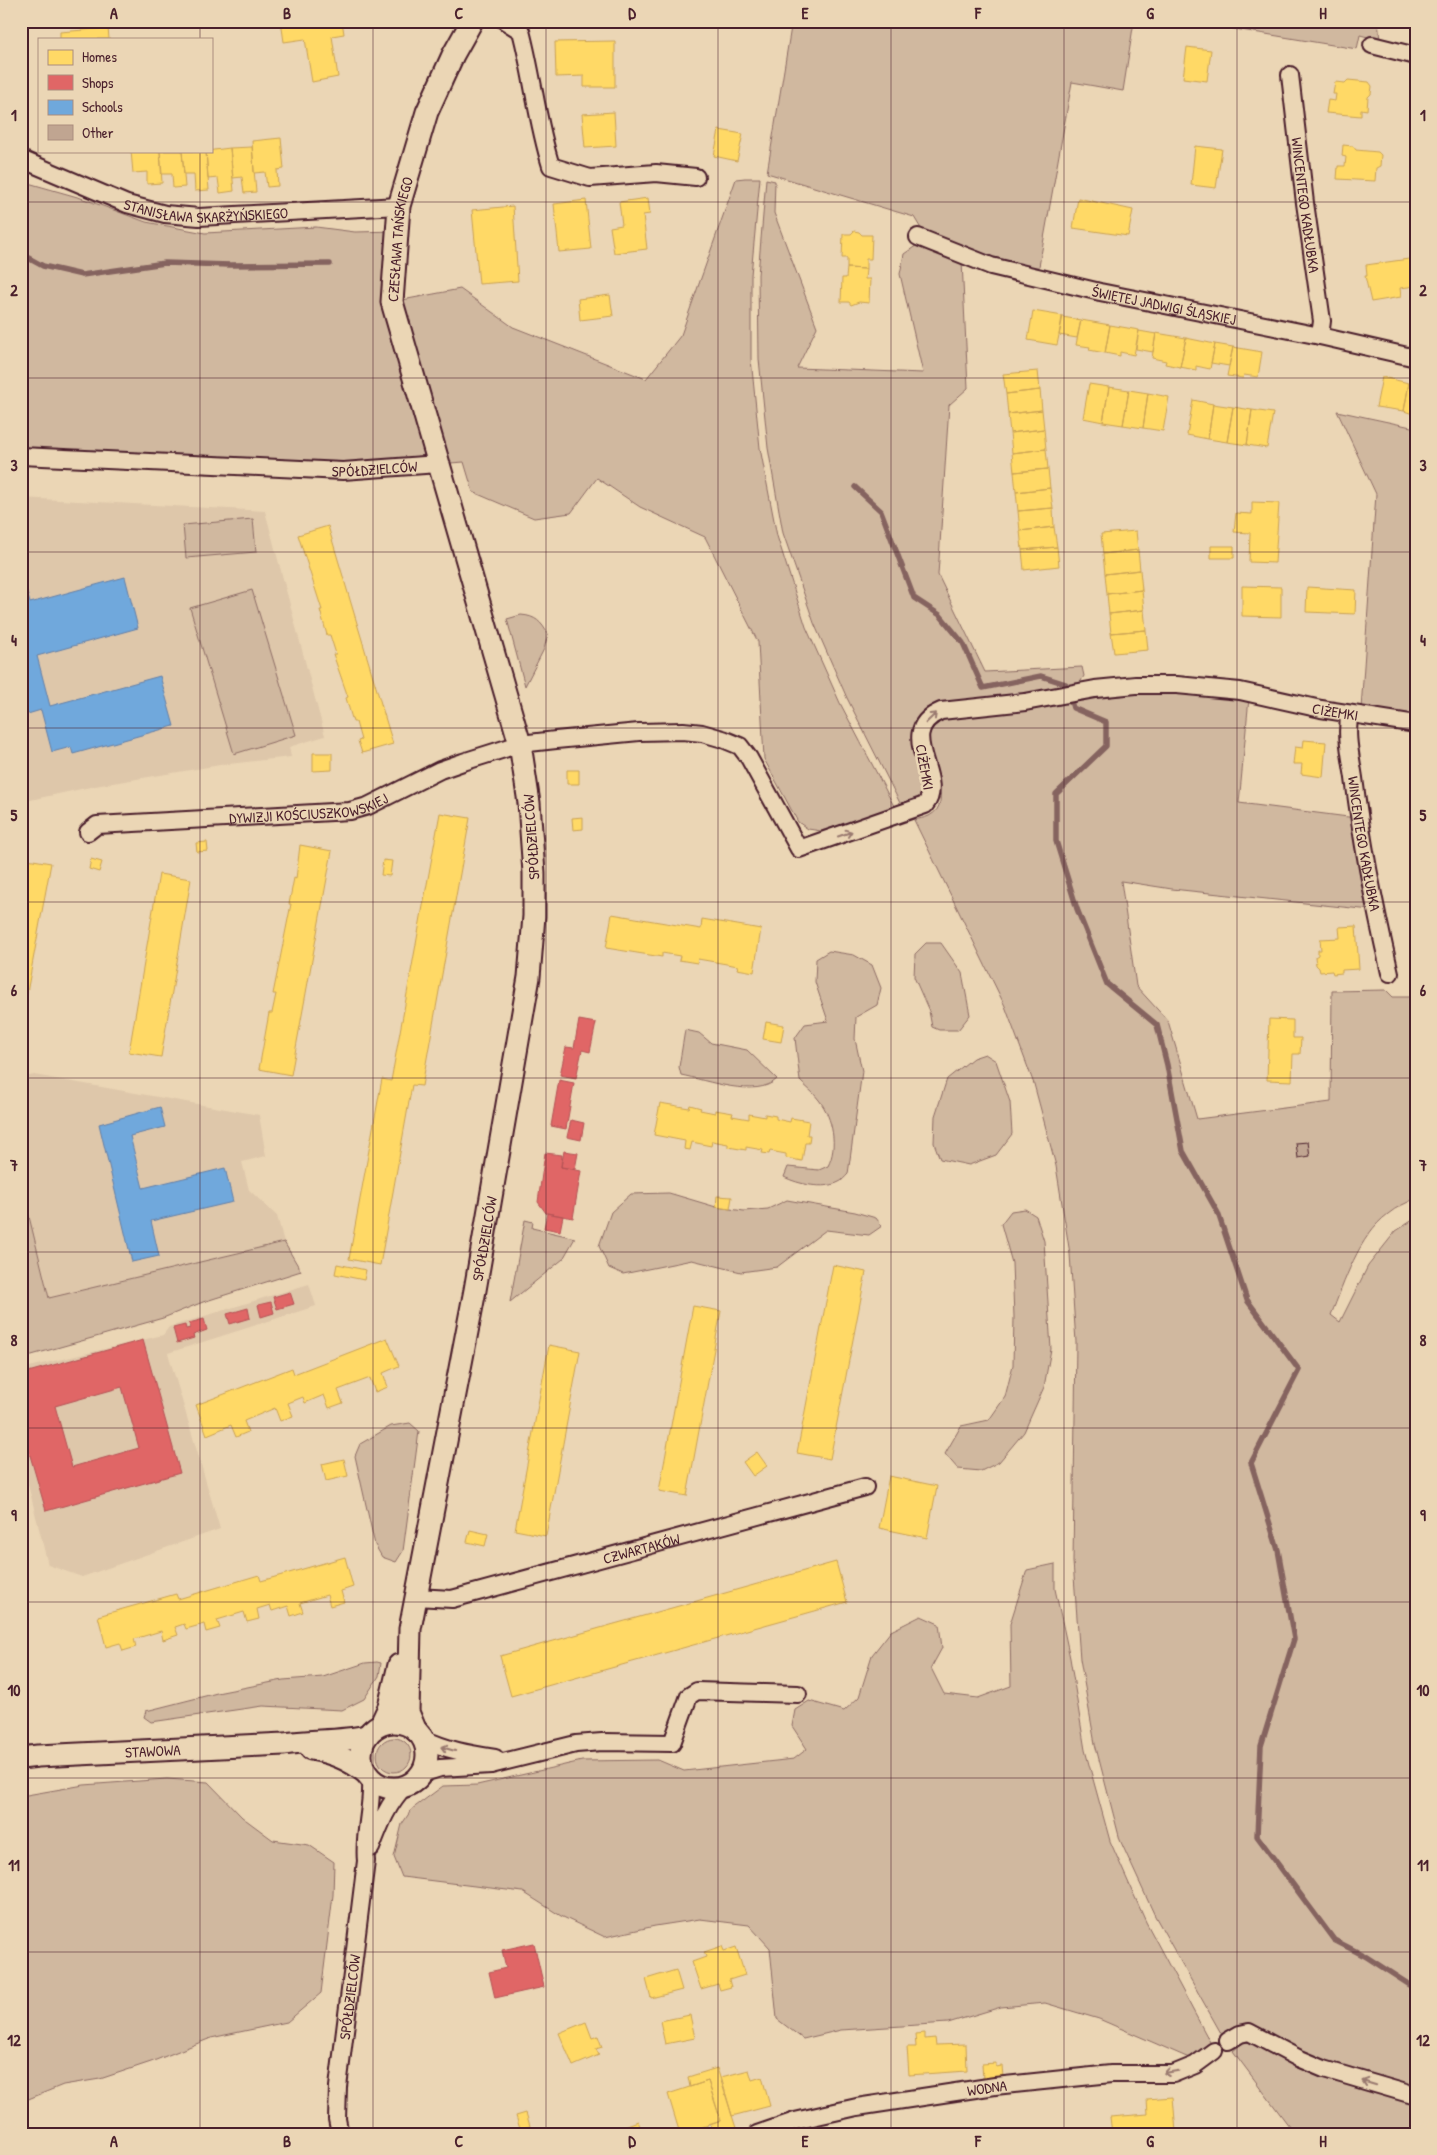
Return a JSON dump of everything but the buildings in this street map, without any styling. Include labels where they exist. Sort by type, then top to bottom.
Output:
[{"type":"street","name":"CZESŁAWA TAŃSKIEGO","points":[[438,464],[392,302],[399,206],[427,112],[453,55],[472,21]]},
{"type":"street","points":[[505,21],[521,31],[529,63],[541,135],[551,166],[590,178],[656,173],[696,177]]},
{"type":"street","points":[[1372,45],[1416,56]]},
{"type":"street","name":"WINCENTEGO KADŁUBKA","points":[[1290,75],[1305,203],[1322,321],[1320,336]]},
{"type":"street","name":"STANISŁAWA SKARŻYŃSKIEGO","points":[[21,158],[127,204],[166,214],[199,217],[399,206]]},
{"type":"street","name":"ŚWIĘTEJ JADWIGI ŚLĄSKIEJ","points":[[918,237],[965,257],[1009,270],[1100,292],[1320,336],[1416,358]]},
{"type":"street","name":"SPÓŁDZIELCÓW","points":[[21,456],[343,471],[438,464],[520,744],[529,803],[534,873],[534,916],[529,977],[475,1290],[410,1629],[408,1712],[419,1734]]},
{"type":"street","name":"CIŻEMKI","points":[[520,744],[662,731],[702,733],[723,739],[740,746],[749,758],[799,849],[925,805],[932,794],[920,742],[923,727],[932,714],[941,711],[1025,702],[1078,691],[1136,685],[1216,687],[1240,690],[1350,714],[1416,724]]},
{"type":"street","name":"WINCENTEGO KADŁUBKA","points":[[1350,714],[1348,734],[1359,818],[1378,923],[1390,973]]},
{"type":"street","name":"DYWIZJI KOŚCIUSZKOWSKIEJ","points":[[88,832],[97,825],[350,811],[368,806],[440,770],[520,744]]},
{"type":"street","name":"CZWARTAKÓW","points":[[416,1597],[452,1599],[669,1542],[719,1526],[790,1509],[865,1487]]},
{"type":"street","name":"SPÓŁDZIELCÓW","points":[[374,1730],[389,1707],[403,1648],[410,1629]]},
{"type":"street","points":[[510,1760],[463,1753],[441,1747],[400,1722],[374,1730],[362,1744],[361,1754],[368,1775],[388,1787],[440,1768],[491,1766],[576,1744],[602,1742],[672,1743],[689,1696],[697,1691],[798,1694]]},
{"type":"street","name":"STAWOWA","points":[[21,1758],[350,1740],[374,1730]]},
{"type":"street","points":[[414,1779],[426,1756],[426,1747],[419,1734]]},
{"type":"street","name":"STAWOWA","points":[[284,1744],[332,1753],[349,1760],[368,1775]]},
{"type":"street","name":"SPÓŁDZIELCÓW","points":[[366,1862],[364,1845],[372,1797],[368,1775]]},
{"type":"street","name":"SPÓŁDZIELCÓW","points":[[340,2134],[337,2119],[338,2087],[366,1862],[382,1820],[393,1798],[414,1779]]},
{"type":"street","points":[[1228,2041],[1240,2034],[1249,2032],[1298,2058],[1324,2069],[1416,2096]]},
{"type":"street","name":"WODNA","points":[[757,2134],[794,2120],[857,2107],[995,2086],[1111,2074],[1173,2074],[1195,2065],[1214,2051]]},
{"type":"shaded area","points":[[792,21],[1134,21],[1123,91],[1072,82],[1038,272],[993,262],[923,232],[914,217],[767,173]]},
{"type":"shaded area","points":[[1186,21],[1378,21],[1380,40],[1360,35],[1357,49]]},
{"type":"shaded area","points":[[760,178],[751,275],[751,359],[760,448],[777,536],[806,627],[840,703],[895,808],[821,831],[808,829],[798,822],[764,759],[758,642],[705,537],[640,507],[597,478],[571,513],[534,518],[473,492],[464,462],[343,471],[21,456],[21,181],[81,198],[146,222],[205,233],[316,227],[355,232],[397,231],[392,302],[460,289],[513,327],[646,379],[681,335],[736,179]]},
{"type":"shaded area","points":[[766,179],[775,181],[774,213],[817,327],[797,368],[923,373],[900,274],[904,254],[920,243],[962,261],[968,388],[949,405],[938,575],[985,672],[1082,667],[1084,676],[1078,686],[926,711],[924,784],[917,798],[902,807],[847,698],[814,623],[783,533],[768,448],[759,359],[758,275]]},
{"type":"shaded area","points":[[1337,411],[1416,428],[1416,718],[1361,709],[1376,494]]},
{"type":"shaded area","points":[[21,498],[265,511],[325,736],[289,747],[291,757],[220,765],[95,786],[21,802]]},
{"type":"shaded area","points":[[253,519],[256,552],[186,558],[183,525]]},
{"type":"shaded area","points":[[252,590],[296,735],[234,754],[190,608]]},
{"type":"shaded area","points":[[521,615],[538,620],[548,634],[544,649],[525,686],[507,619]]},
{"type":"shaded area","points":[[1165,691],[1249,698],[1239,803],[1356,818],[1371,910],[1172,889],[1121,881],[1136,986],[1168,1021],[1197,1119],[1331,1102],[1332,991],[1386,990],[1393,997],[1416,997],[1416,1198],[1391,1212],[1369,1234],[1354,1260],[1331,1315],[1340,1322],[1368,1266],[1396,1231],[1416,1218],[1416,2089],[1299,2053],[1263,2030],[1250,2025],[1239,2025],[1222,2035],[1155,1916],[1120,1840],[1095,1744],[1080,1659],[1073,1562],[1076,1342],[1070,1254],[1056,1166],[1034,1084],[1005,1006],[914,820],[929,816],[937,809],[940,800],[940,790],[929,754],[928,743],[933,728],[947,717],[1101,695]]},
{"type":"shaded area","points":[[926,943],[941,943],[962,973],[970,1015],[958,1030],[939,1030],[932,1027],[929,1011],[914,977],[915,954]]},
{"type":"shaded area","points":[[829,951],[854,955],[872,965],[881,988],[877,1005],[856,1017],[855,1039],[862,1071],[848,1174],[839,1182],[819,1186],[796,1182],[784,1177],[788,1167],[819,1170],[828,1166],[833,1150],[831,1124],[828,1115],[817,1097],[800,1081],[795,1038],[805,1024],[828,1021],[815,982],[816,959]]},
{"type":"shaded area","points":[[685,1030],[699,1033],[711,1043],[747,1050],[777,1079],[768,1085],[757,1088],[744,1088],[717,1084],[681,1075],[679,1067]]},
{"type":"shaded area","points":[[985,1054],[996,1061],[1010,1102],[1012,1134],[996,1155],[969,1165],[940,1159],[934,1143],[935,1116],[947,1079],[973,1058]]},
{"type":"shaded area","points":[[34,1075],[259,1115],[266,1156],[242,1162],[249,1190],[277,1216],[284,1242],[49,1298],[21,1184],[21,1078]]},
{"type":"shaded area","points":[[21,1184],[49,1298],[284,1242],[301,1271],[203,1302],[163,1318],[21,1358]]},
{"type":"shaded area","points":[[669,1193],[716,1207],[744,1211],[768,1209],[787,1200],[855,1212],[876,1218],[882,1226],[869,1235],[826,1230],[777,1267],[741,1272],[692,1260],[623,1274],[609,1268],[599,1246],[611,1212],[631,1194]]},
{"type":"shaded area","points":[[1025,1209],[1036,1216],[1044,1241],[1051,1349],[1044,1387],[1024,1432],[999,1462],[981,1471],[958,1469],[945,1454],[961,1426],[989,1420],[1005,1397],[1013,1365],[1014,1317],[1012,1263],[1001,1224],[1011,1211]]},
{"type":"shaded area","points":[[525,1220],[533,1222],[532,1228],[575,1238],[563,1259],[510,1302]]},
{"type":"shaded area","points":[[309,1284],[316,1306],[168,1353],[220,1529],[82,1577],[48,1565],[21,1456],[21,1369],[163,1335],[169,1327]]},
{"type":"shaded area","points":[[410,1423],[419,1431],[403,1551],[396,1562],[382,1557],[375,1545],[355,1456],[360,1444],[391,1426]]},
{"type":"shaded area","points":[[1055,1564],[1055,1589],[1070,1658],[1085,1750],[1110,1841],[1146,1922],[1211,2044],[1189,2058],[1099,2019],[1045,2003],[1001,2007],[948,2023],[841,2030],[803,2039],[777,2019],[770,1948],[749,1925],[700,1919],[605,1937],[561,1916],[523,1892],[402,1877],[394,1857],[402,1824],[412,1809],[443,1786],[477,1785],[582,1761],[658,1760],[684,1771],[794,1759],[807,1749],[792,1726],[795,1710],[809,1701],[844,1711],[859,1697],[872,1655],[891,1631],[921,1616],[939,1624],[942,1648],[931,1668],[944,1694],[978,1698],[1011,1686],[1010,1624],[1027,1570]]},
{"type":"shaded area","points":[[365,1663],[381,1663],[379,1676],[364,1699],[342,1710],[263,1706],[151,1722],[144,1717],[146,1711],[217,1693],[283,1680],[323,1677]]},
{"type":"shaded area","points":[[394,1738],[401,1739],[406,1743],[410,1748],[410,1762],[406,1767],[401,1771],[394,1772],[387,1771],[382,1767],[378,1762],[377,1755],[378,1748],[382,1743],[387,1739]]},
{"type":"shaded area","points":[[167,1779],[208,1782],[242,1817],[273,1840],[309,1845],[334,1862],[333,1895],[321,1993],[287,2022],[211,2038],[151,2062],[100,2079],[63,2085],[21,2102],[21,1796],[84,1785]]},
{"type":"shaded area","points":[[1244,2042],[1255,2043],[1329,2077],[1416,2104],[1416,2134],[1295,2134],[1233,2051]]},
{"type":"waterway","points":[[21,254],[43,266],[82,275],[165,263],[230,265],[330,264]]},
{"type":"waterway","points":[[855,487],[881,511],[914,598],[940,615],[963,643],[983,688],[1041,676],[1066,684],[1073,708],[1106,722],[1106,746],[1056,794],[1056,841],[1077,909],[1107,984],[1157,1025],[1167,1065],[1183,1151],[1218,1213],[1247,1300],[1299,1370],[1251,1463],[1278,1550],[1294,1639],[1261,1746],[1257,1836],[1334,1940],[1365,1956],[1416,1989]]}]
